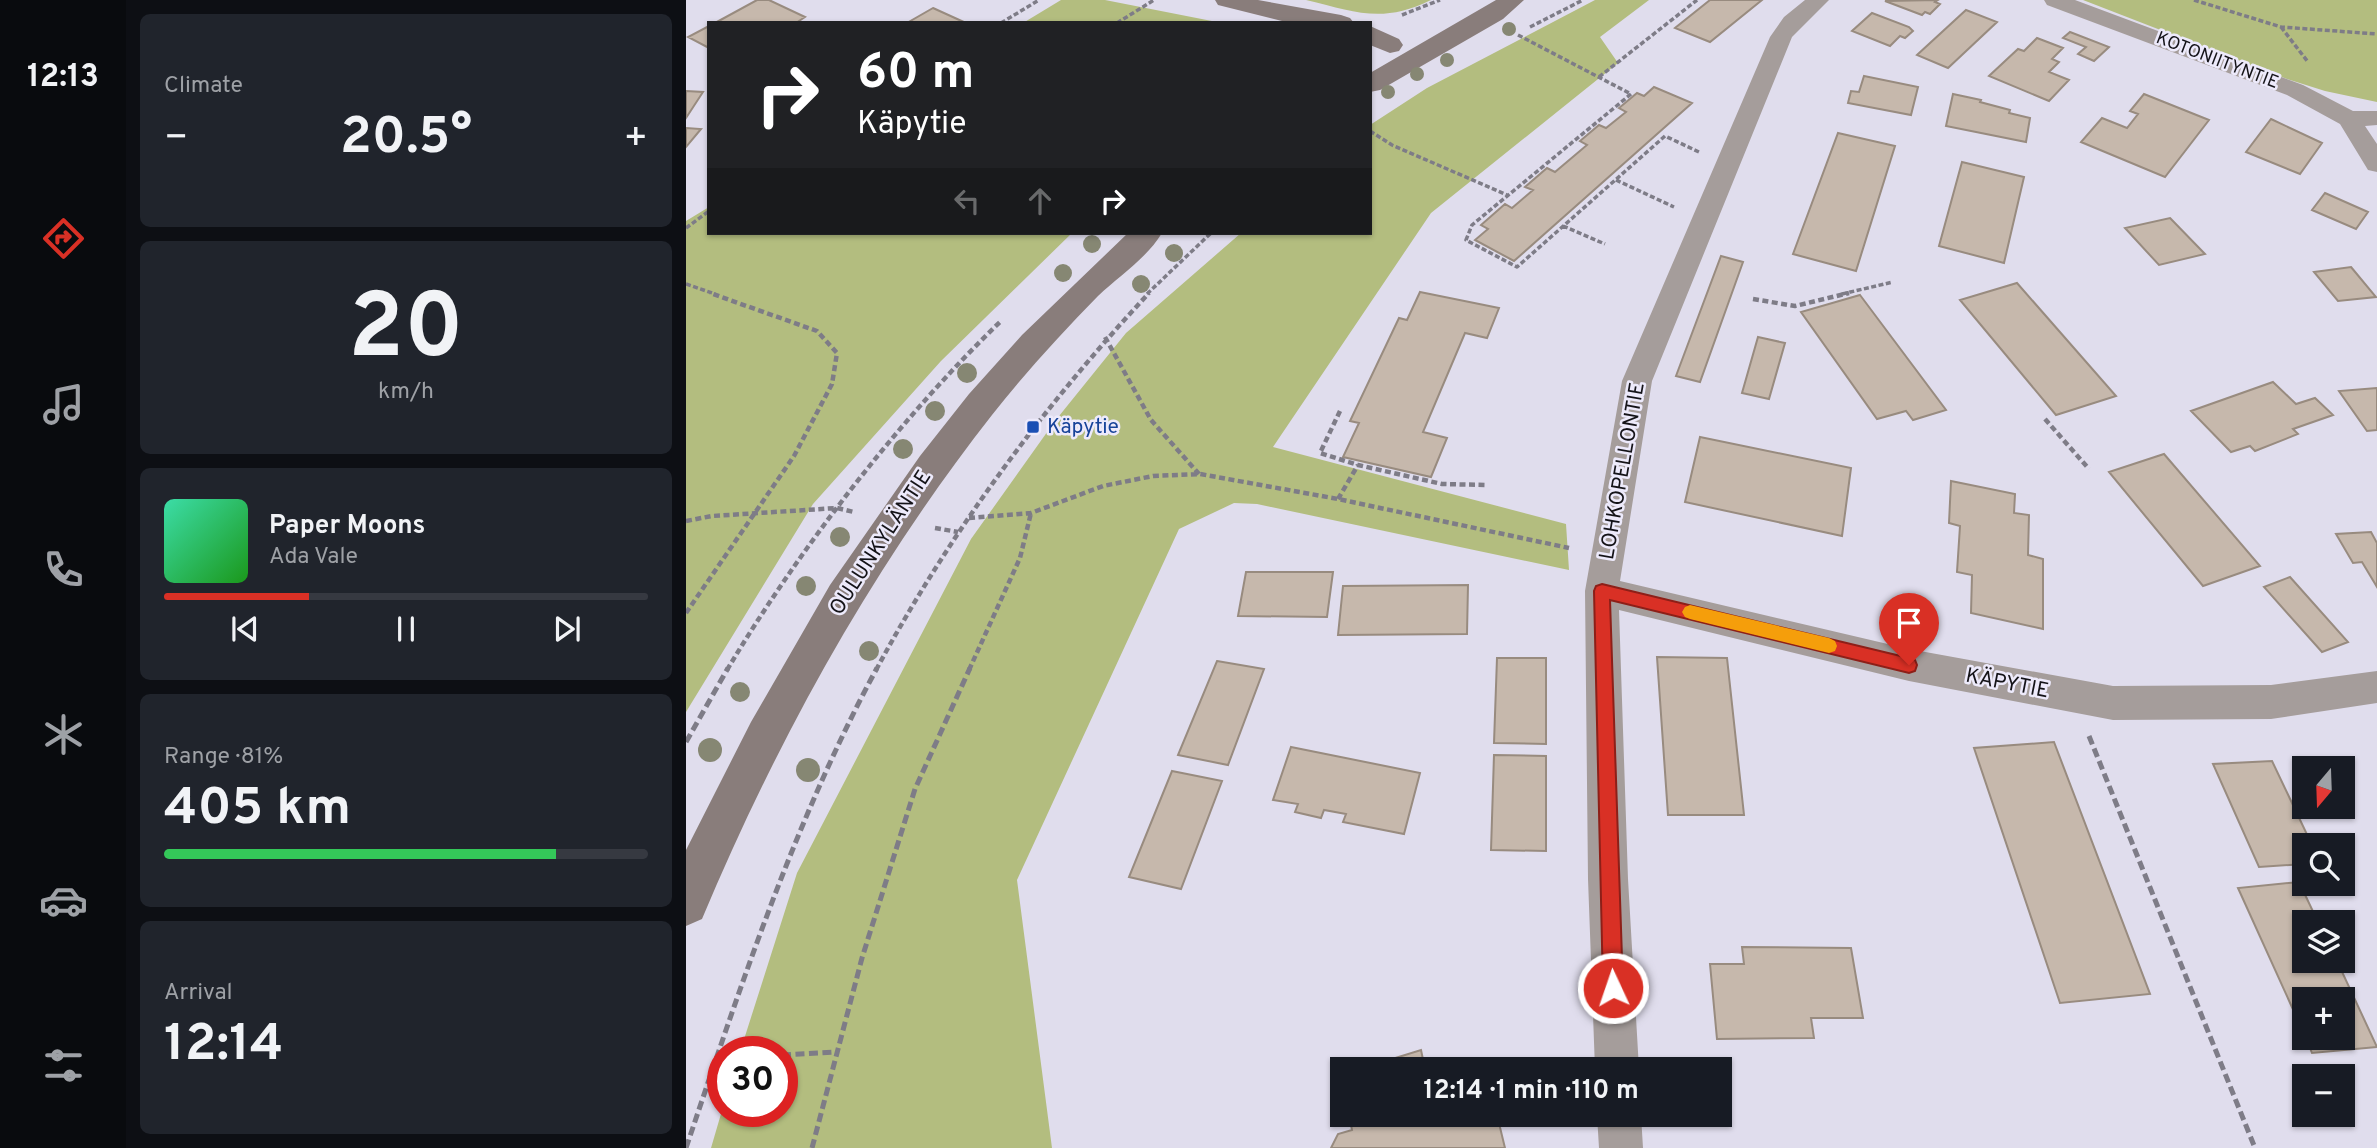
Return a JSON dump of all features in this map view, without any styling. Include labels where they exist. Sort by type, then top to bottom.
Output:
[{"type":"main road","points":[[1227,0],[1296,20]]},
{"type":"main road","points":[[1372,78],[1379,54],[1476,4],[1497,0]]},
{"type":"main road","points":[[1379,54],[1494,14],[1512,0]]},
{"type":"main road","name":"OULUNKYLÄNTIE","points":[[686,903],[700,868],[796,679],[852,583],[932,464],[1041,333],[1145,235]]},
{"type":"street","name":"LOHKOPELLONTIE","points":[[1616,1057],[1608,879],[1605,574],[1637,381],[1781,37],[1793,22],[1818,0]]},
{"type":"street","name":"KOTONIITYNTIE","points":[[2055,0],[2295,90],[2349,119]]},
{"type":"street","points":[[2377,118],[2349,119],[2377,164]]},
{"type":"street","name":"KÄPYTIE","points":[[1605,574],[1909,665],[2113,703],[2271,702],[2377,687]]},
{"type":"street","points":[[1620,1127],[1621,1148]]},
{"type":"path","points":[[1003,21],[1040,0]]},
{"type":"path","points":[[1120,21],[1154,0]]},
{"type":"path","points":[[1394,17],[1440,0]]},
{"type":"path","points":[[1599,77],[1697,0]]},
{"type":"path","points":[[2194,0],[2252,20],[2291,29],[2377,34]]},
{"type":"path","points":[[1516,34],[1631,94],[1472,225],[1466,240],[1517,267],[1665,136],[1709,157]]},
{"type":"path","points":[[1372,132],[1392,145],[1507,195]]},
{"type":"path","points":[[1615,180],[1685,212]]},
{"type":"path","points":[[686,228],[707,212]]},
{"type":"path","points":[[1563,226],[1605,244]]},
{"type":"path","points":[[728,1036],[787,864],[827,769],[912,606],[958,532],[1033,427],[1105,337],[1209,235]]},
{"type":"path","points":[[1753,299],[1794,306],[1893,282]]},
{"type":"path","points":[[686,284],[817,331],[836,353],[832,384],[794,456],[686,613]]},
{"type":"path","points":[[686,742],[780,585],[837,508],[958,361],[1007,315]]},
{"type":"path","points":[[1105,337],[1151,420],[1199,474]]},
{"type":"path","points":[[1340,411],[1320,453],[1358,465],[1442,484],[1488,485]]},
{"type":"path","points":[[2045,419],[2089,469]]},
{"type":"path","points":[[1338,499],[1358,465]]},
{"type":"path","points":[[968,518],[1031,513],[1103,486],[1153,476],[1199,474],[1338,499],[1605,574]]},
{"type":"path","points":[[686,521],[712,516],[837,508]]},
{"type":"path","points":[[812,1148],[836,1052],[915,789],[1020,558],[1031,513]]},
{"type":"path","points":[[2073,696],[2255,1148]]},
{"type":"path","points":[[798,1054],[836,1052]]},
{"type":"path","points":[[686,1148],[707,1092]]},
{"type":"green space","points":[[1061,0],[1105,0],[1212,21],[1026,21]]},
{"type":"green space","points":[[1306,0],[1431,0],[1398,12],[1383,14],[1355,12]]},
{"type":"green space","points":[[1595,0],[1649,0],[1600,37],[1618,63],[1431,213],[1273,447],[1566,524],[1569,570],[1257,504],[1234,503],[1179,529],[1017,880],[1052,1148],[711,1148],[717,1127],[798,1127],[798,1036],[745,1036],[797,873],[971,539],[1055,421],[1126,333],[1239,235],[1372,235],[1372,124],[1427,88]]},
{"type":"green space","points":[[2083,0],[2377,0],[2377,102],[2325,91],[2287,79]]},
{"type":"green space","points":[[707,208],[707,235],[1070,235],[941,361],[813,504],[686,712],[686,221]]},
{"type":"building","points":[[757,0],[769,0],[805,17],[799,21],[719,21]]},
{"type":"building","points":[[1710,0],[1762,0],[1710,42],[1675,28]]},
{"type":"building","points":[[1938,0],[1935,2],[1940,4],[1930,14],[1925,12],[1922,15],[1885,1]]},
{"type":"building","points":[[933,8],[962,21],[910,21]]},
{"type":"building","points":[[1966,10],[1997,22],[1948,68],[1917,55]]},
{"type":"building","points":[[1872,13],[1913,31],[1905,38],[1900,36],[1890,46],[1852,31]]},
{"type":"building","points":[[707,27],[707,47],[688,37]]},
{"type":"building","points":[[2070,32],[2109,47],[2094,61],[2078,54],[2086,47],[2063,38]]},
{"type":"building","points":[[2037,38],[2063,48],[2052,59],[2059,62],[2049,72],[2069,80],[2049,101],[1989,76],[2018,49],[2024,51]]},
{"type":"building","points":[[1864,76],[1918,87],[1911,115],[1848,103],[1851,91],[1859,92]]},
{"type":"building","points":[[1654,87],[1692,103],[1514,261],[1475,240],[1488,229],[1481,225],[1505,204],[1512,208],[1533,190],[1525,187],[1547,168],[1555,172],[1587,145],[1580,141],[1599,125],[1606,128],[1626,112],[1619,108],[1637,93],[1644,96]]},
{"type":"building","points":[[686,91],[703,92],[686,118]]},
{"type":"building","points":[[1953,94],[1981,100],[1980,102],[2010,110],[2009,113],[2030,118],[2026,142],[1946,126]]},
{"type":"building","points":[[2144,94],[2209,120],[2165,177],[2081,142],[2102,118],[2127,128],[2138,114],[2130,111]]},
{"type":"building","points":[[2271,119],[2322,143],[2300,174],[2246,152]]},
{"type":"building","points":[[686,128],[701,129],[686,147]]},
{"type":"building","points":[[1838,133],[1895,146],[1856,271],[1793,254]]},
{"type":"building","points":[[1962,162],[2024,177],[2004,263],[1939,246]]},
{"type":"building","points":[[2325,193],[2368,212],[2356,229],[2312,210]]},
{"type":"building","points":[[2170,218],[2205,254],[2159,265],[2125,228]]},
{"type":"building","points":[[1721,256],[1743,262],[1700,382],[1676,376]]},
{"type":"building","points":[[2351,267],[2376,297],[2338,301],[2314,272]]},
{"type":"building","points":[[2017,283],[2116,396],[2056,415],[1960,300]]},
{"type":"building","points":[[1420,292],[1499,308],[1487,338],[1465,333],[1423,432],[1447,438],[1431,477],[1343,457],[1359,423],[1350,421],[1399,318],[1407,320]]},
{"type":"building","points":[[1860,295],[1946,410],[1913,420],[1906,411],[1877,419],[1801,312]]},
{"type":"building","points":[[1758,337],[1785,343],[1769,399],[1742,393]]},
{"type":"building","points":[[2273,382],[2296,404],[2315,398],[2333,415],[2293,429],[2298,434],[2255,451],[2250,446],[2231,452],[2191,411]]},
{"type":"building","points":[[2377,388],[2377,430],[2367,431],[2339,391]]},
{"type":"building","points":[[1700,437],[1851,468],[1842,536],[1685,502]]},
{"type":"building","points":[[2164,454],[2260,566],[2203,586],[2109,472]]},
{"type":"building","points":[[1951,481],[2015,494],[2014,513],[2029,515],[2028,555],[2043,559],[2043,629],[1971,613],[1972,575],[1957,572],[1960,526],[1949,523]]},
{"type":"building","points":[[2371,532],[2377,543],[2377,587],[2362,562],[2353,563],[2336,534]]},
{"type":"building","points":[[1246,572],[1333,572],[1327,617],[1238,616]]},
{"type":"building","points":[[2290,577],[2348,642],[2322,652],[2264,587]]},
{"type":"building","points":[[1468,585],[1467,634],[1338,635],[1343,586]]},
{"type":"building","points":[[1657,657],[1727,658],[1744,815],[1668,815]]},
{"type":"building","points":[[1497,658],[1546,658],[1546,744],[1494,743]]},
{"type":"building","points":[[1217,661],[1264,669],[1228,765],[1178,755]]},
{"type":"building","points":[[2054,742],[2150,994],[2060,1003],[1974,748]]},
{"type":"building","points":[[1291,747],[1420,773],[1404,834],[1343,822],[1346,814],[1324,810],[1321,818],[1295,812],[1298,804],[1273,800]]},
{"type":"building","points":[[1494,755],[1546,756],[1546,851],[1491,850]]},
{"type":"building","points":[[2272,761],[2292,803],[2292,819],[2300,819],[2306,833],[2292,833],[2292,865],[2259,867],[2213,764]]},
{"type":"building","points":[[1172,771],[1222,781],[1181,889],[1129,877]]},
{"type":"building","points":[[2292,883],[2292,896],[2306,896],[2312,910],[2292,910],[2292,973],[2343,973],[2349,987],[2292,987],[2292,1007],[2238,888]]},
{"type":"building","points":[[1742,947],[1851,948],[1863,1018],[1811,1018],[1814,1038],[1717,1039],[1710,964],[1744,964]]},
{"type":"building","points":[[2355,1000],[2377,1047],[2355,1049]]},
{"type":"building","points":[[1421,1050],[1422,1057],[1398,1057]]},
{"type":"building","points":[[2311,1050],[2344,1050],[2312,1053]]},
{"type":"building","points":[[1351,1127],[1500,1127],[1505,1148],[1331,1148],[1338,1134],[1352,1130]]},
{"type":"slow traffic","points":[[1690,612],[1829,646]]},
{"type":"place","name":"Käpytie","points":[[1033,427]]},
{"type":"route","points":[[1613,988],[1602,591],[1909,665]]}]
